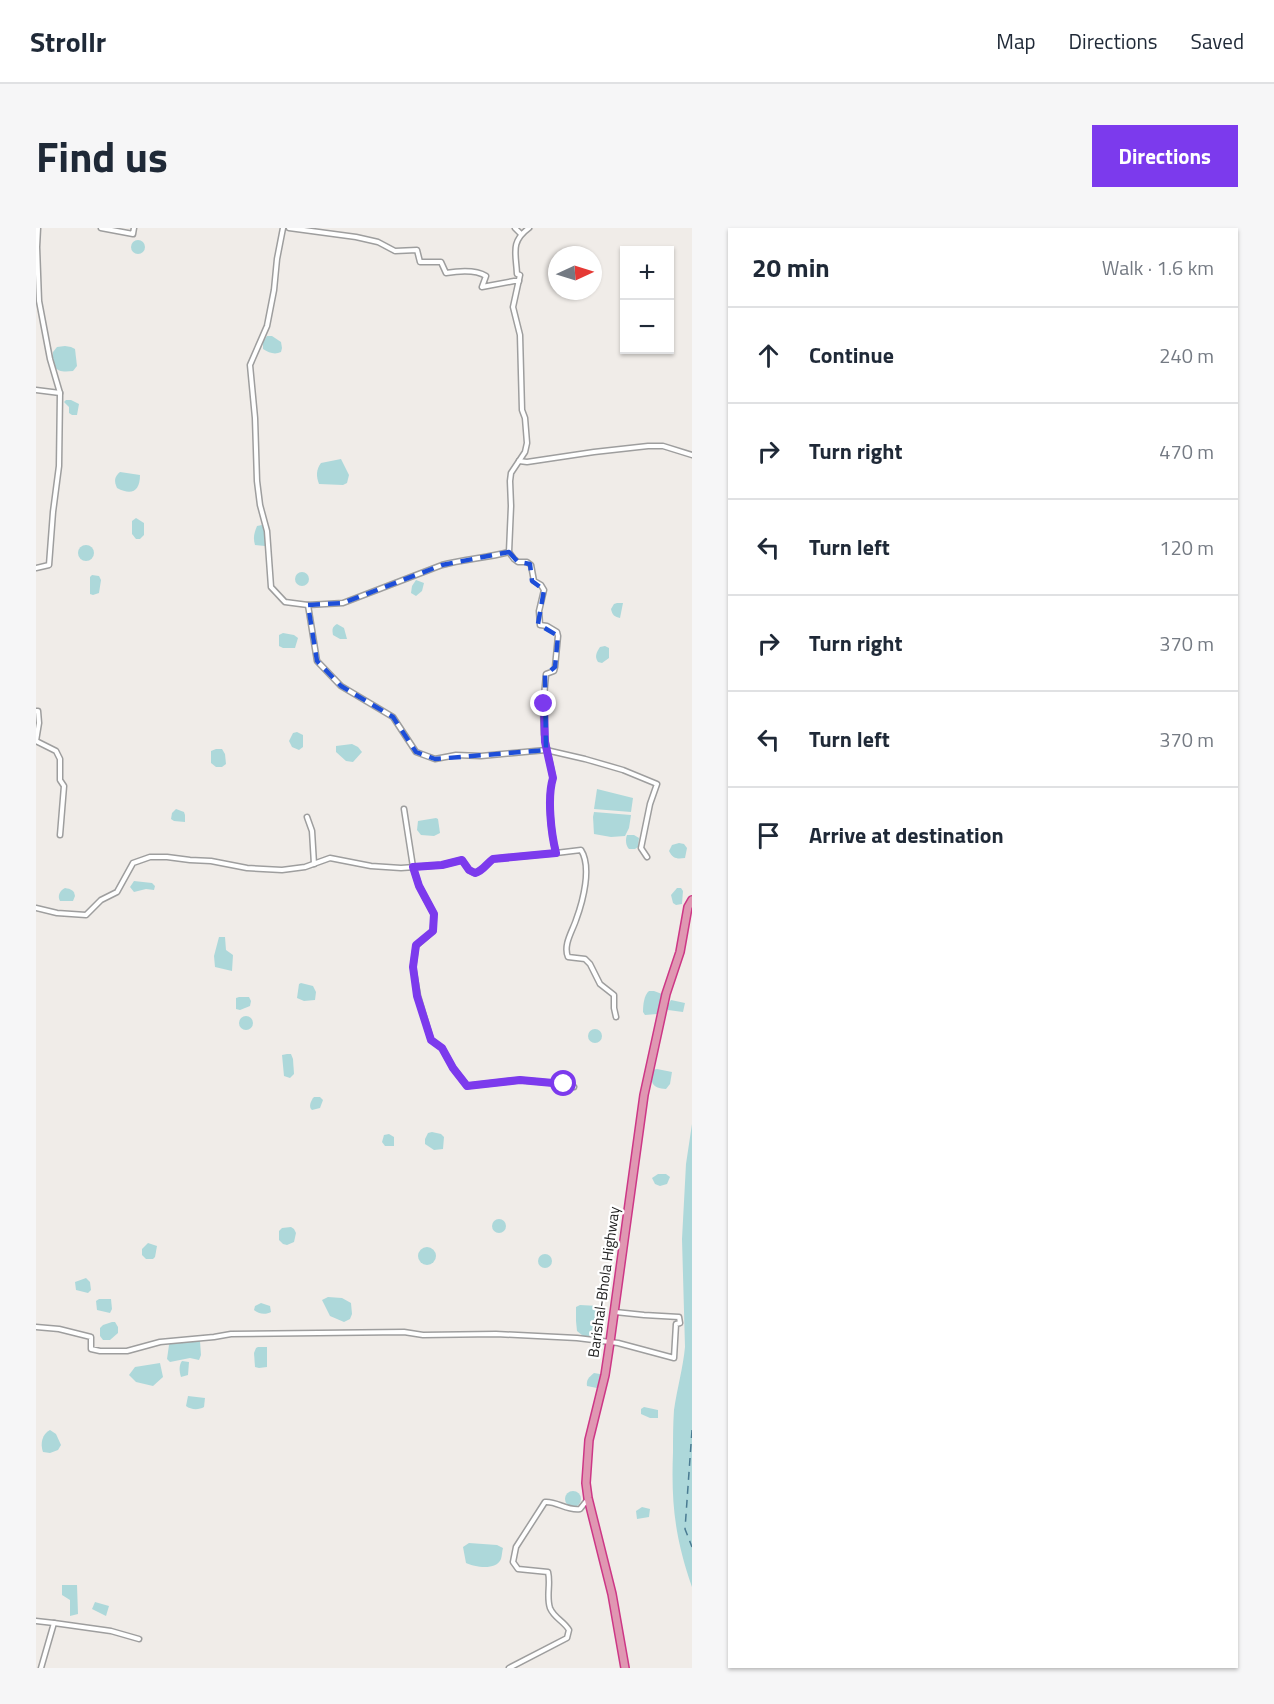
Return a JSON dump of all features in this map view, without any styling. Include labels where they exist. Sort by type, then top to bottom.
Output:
[{"type":"highway","name":"Barishal-Bhola Highway","points":[[625,1668],[610,1584],[588,1498],[586,1484],[589,1440],[605,1375],[644,1095],[666,994],[680,952],[688,908],[692,900]]},
{"type":"street","points":[[36,568],[49,565],[59,466],[60,393],[50,359],[39,301],[38,228]]},
{"type":"street","points":[[101,228],[133,234],[134,228]]},
{"type":"street","points":[[284,228],[267,326],[250,365],[257,481],[267,531],[271,588],[285,602],[308,605],[343,603],[442,565],[489,558],[509,552]]},
{"type":"street","points":[[289,228],[356,237],[378,242],[394,251],[417,250],[420,262],[441,262],[446,273],[461,271],[482,273],[486,276],[482,287],[519,281]]},
{"type":"street","points":[[515,228],[521,234]]},
{"type":"street","points":[[529,228],[521,234],[515,248],[517,274],[520,275],[513,307],[520,335],[522,410],[527,443],[525,452],[511,472],[509,552],[518,562],[527,562],[531,565],[534,580],[544,590],[538,611],[540,625],[557,632],[554,671],[546,674],[545,678],[543,716],[546,750],[553,778],[551,811],[556,853]]},
{"type":"street","points":[[36,390],[60,393]]},
{"type":"street","points":[[519,461],[527,462],[648,446],[663,446],[692,455]]},
{"type":"street","points":[[308,605],[317,661],[340,686],[393,717],[416,752],[435,759],[456,755],[490,755],[546,750],[623,770],[657,784],[650,804],[641,848],[647,857]]},
{"type":"street","points":[[36,711],[38,711],[39,723],[36,741],[56,751],[60,759],[60,780],[64,786],[60,835]]},
{"type":"street","points":[[404,809],[413,867],[419,886],[434,914],[433,931],[416,945],[413,967],[417,996],[431,1040],[442,1048],[453,1068],[467,1086],[520,1080],[574,1087]]},
{"type":"street","points":[[307,817],[312,831],[314,864]]},
{"type":"street","points":[[36,908],[57,913],[86,915],[101,900],[117,892],[133,863],[150,857],[211,861],[247,868],[274,869],[294,868],[330,858],[371,866],[413,867],[442,865],[462,860],[469,870],[475,873],[481,871],[493,859],[581,849],[584,855],[586,881],[566,954],[568,957],[585,959],[590,964],[600,984],[614,996],[616,1017]]},
{"type":"street","points":[[36,1327],[59,1329],[91,1337],[91,1349],[100,1351],[127,1351],[160,1341],[250,1333],[404,1332],[428,1335],[495,1334],[577,1338],[610,1342],[674,1358],[676,1323],[680,1323],[679,1317],[615,1311]]},
{"type":"street","points":[[509,1668],[567,1638],[569,1630],[550,1607],[548,1572],[518,1569],[513,1562],[516,1547],[545,1502],[549,1501],[575,1510],[580,1509],[588,1498]]},
{"type":"street","points":[[36,1621],[111,1631],[139,1639]]},
{"type":"street","points":[[41,1668],[54,1623]]},
{"type":"highlighted area","points":[[509,552],[518,562],[530,564],[532,581],[544,590],[538,624],[558,636],[555,667],[545,675],[546,750],[435,759],[416,752],[393,717],[341,686],[317,661],[308,605],[343,603],[442,565]]},
{"type":"water","points":[[138,240],[143,242],[145,247],[143,252],[138,254],[133,252],[131,247],[133,242]]},
{"type":"water","points":[[267,336],[272,336],[281,342],[281,352],[272,353],[263,349],[263,342]]},
{"type":"water","points":[[65,346],[75,349],[77,366],[73,371],[59,370],[54,366],[53,352],[57,347]]},
{"type":"water","points":[[66,400],[79,404],[77,415],[69,413],[69,407],[64,402]]},
{"type":"water","points":[[341,459],[349,475],[347,483],[343,485],[319,484],[317,473],[321,463]]},
{"type":"water","points":[[120,472],[140,475],[137,488],[127,492],[117,488],[115,479]]},
{"type":"water","points":[[136,518],[144,523],[144,535],[140,539],[136,539],[132,534],[132,521]]},
{"type":"water","points":[[262,525],[265,532],[265,546],[255,545],[254,542],[257,526]]},
{"type":"water","points":[[83,545],[89,545],[94,553],[92,559],[83,561],[78,556],[78,550]]},
{"type":"water","points":[[302,572],[307,574],[309,579],[307,584],[302,586],[297,584],[295,579],[297,574]]},
{"type":"water","points":[[92,575],[99,576],[101,580],[99,593],[93,595],[90,594]]},
{"type":"water","points":[[416,580],[424,583],[422,591],[416,596],[411,593]]},
{"type":"water","points":[[617,603],[623,603],[620,618],[612,613],[611,609]]},
{"type":"water","points":[[337,624],[344,628],[347,639],[340,639],[333,635],[333,628]]},
{"type":"water","points":[[283,633],[298,638],[295,648],[279,646],[279,635]]},
{"type":"water","points":[[600,647],[609,648],[609,658],[602,663],[598,662],[597,652]]},
{"type":"water","points":[[293,733],[303,735],[303,747],[299,750],[292,747],[289,741]]},
{"type":"water","points":[[352,744],[362,752],[353,762],[346,761],[336,752],[336,746]]},
{"type":"water","points":[[222,749],[225,754],[226,764],[222,767],[216,767],[211,763],[211,751]]},
{"type":"water","points":[[597,789],[633,798],[631,812],[594,809]]},
{"type":"water","points":[[176,809],[184,812],[185,822],[171,819]]},
{"type":"water","points":[[594,812],[631,815],[625,836],[611,837],[594,834]]},
{"type":"water","points":[[436,818],[440,833],[434,836],[421,835],[417,830],[418,821]]},
{"type":"water","points":[[627,835],[639,838],[638,847],[629,849],[626,843]]},
{"type":"water","points":[[684,844],[687,848],[685,858],[676,858],[669,851],[672,845]]},
{"type":"water","points":[[134,881],[152,883],[155,886],[154,890],[134,892],[130,887]]},
{"type":"water","points":[[65,888],[74,892],[73,901],[60,901],[60,893]]},
{"type":"water","points":[[677,888],[683,891],[682,904],[676,905],[671,895]]},
{"type":"water","points":[[219,937],[225,937],[226,950],[233,955],[232,971],[215,967],[214,956]]},
{"type":"water","points":[[301,983],[313,986],[316,992],[315,1000],[304,1001],[297,998]]},
{"type":"water","points":[[649,991],[662,994],[657,1014],[645,1015],[643,1012],[645,998]]},
{"type":"water","points":[[249,997],[250,1006],[240,1010],[236,1009],[236,998]]},
{"type":"water","points":[[671,1000],[685,1003],[683,1012],[668,1010],[667,1007]]},
{"type":"water","points":[[243,1016],[249,1016],[253,1023],[249,1030],[243,1030],[239,1026],[239,1020]]},
{"type":"water","points":[[595,1029],[600,1031],[602,1036],[600,1041],[595,1043],[590,1041],[588,1036],[590,1031]]},
{"type":"water","points":[[291,1054],[294,1074],[290,1078],[284,1076],[282,1055]]},
{"type":"water","points":[[652,1070],[672,1072],[670,1084],[666,1089],[653,1084]]},
{"type":"water","points":[[314,1097],[320,1097],[323,1100],[320,1108],[312,1110],[310,1105]]},
{"type":"water","points":[[692,1124],[692,1587],[675,1521],[673,1471],[674,1410],[685,1347],[682,1239],[686,1164]]},
{"type":"water","points":[[432,1132],[444,1137],[443,1149],[434,1150],[425,1144],[428,1133]]},
{"type":"water","points":[[389,1134],[394,1137],[394,1146],[385,1146],[382,1142],[384,1135]]},
{"type":"water","points":[[658,1174],[666,1174],[670,1177],[667,1184],[660,1186],[655,1184],[652,1178]]},
{"type":"water","points":[[499,1219],[504,1221],[506,1226],[504,1231],[499,1233],[494,1231],[492,1226],[494,1221]]},
{"type":"water","points":[[291,1227],[296,1233],[294,1242],[283,1244],[279,1240],[279,1231],[282,1228]]},
{"type":"water","points":[[148,1243],[157,1246],[153,1259],[146,1259],[142,1255],[142,1249]]},
{"type":"water","points":[[427,1247],[433,1250],[436,1256],[433,1262],[427,1265],[421,1262],[418,1256],[421,1250]]},
{"type":"water","points":[[545,1254],[550,1256],[552,1261],[550,1266],[545,1268],[540,1266],[538,1261],[540,1256]]},
{"type":"water","points":[[86,1278],[90,1282],[91,1290],[88,1293],[76,1290],[75,1282]]},
{"type":"water","points":[[328,1297],[342,1298],[351,1303],[350,1319],[344,1322],[330,1316],[322,1300]]},
{"type":"water","points":[[111,1299],[110,1313],[97,1310],[96,1301]]},
{"type":"water","points":[[261,1303],[270,1306],[271,1312],[262,1314],[254,1310],[255,1306]]},
{"type":"water","points":[[580,1305],[598,1306],[603,1310],[603,1328],[599,1336],[583,1336],[577,1331],[576,1307]]},
{"type":"water","points":[[115,1322],[118,1327],[118,1333],[110,1340],[103,1340],[100,1336],[100,1328]]},
{"type":"water","points":[[198,1340],[201,1355],[199,1360],[190,1358],[170,1362],[167,1359],[171,1341]]},
{"type":"water","points":[[258,1347],[267,1347],[267,1367],[255,1367],[254,1353]]},
{"type":"water","points":[[182,1361],[189,1362],[188,1375],[181,1377],[180,1364]]},
{"type":"water","points":[[160,1363],[163,1377],[153,1386],[136,1382],[129,1375],[135,1367]]},
{"type":"water","points":[[594,1373],[600,1374],[601,1380],[597,1388],[587,1386],[588,1379]]},
{"type":"water","points":[[188,1396],[205,1398],[204,1407],[195,1409],[186,1406]]},
{"type":"water","points":[[644,1407],[658,1410],[658,1418],[650,1418],[641,1414],[641,1409]]},
{"type":"water","points":[[50,1430],[56,1434],[61,1445],[58,1450],[50,1453],[43,1452],[42,1440]]},
{"type":"water","points":[[573,1491],[581,1499],[573,1507],[565,1499]]},
{"type":"water","points":[[642,1507],[650,1509],[649,1517],[637,1519],[636,1511]]},
{"type":"water","points":[[469,1543],[497,1545],[503,1548],[501,1559],[490,1567],[466,1563],[463,1547]]},
{"type":"water","points":[[62,1585],[77,1585],[78,1614],[70,1616],[70,1600],[62,1595]]},
{"type":"water","points":[[95,1602],[109,1606],[106,1616],[92,1609]]},
{"type":"ferry route","points":[[692,1430],[685,1529],[692,1547]]},
{"type":"route","points":[[544,704],[545,742],[553,778],[551,811],[556,853],[493,859],[481,871],[475,873],[469,870],[462,860],[442,865],[413,867],[419,886],[434,914],[433,931],[416,945],[413,967],[417,996],[431,1040],[442,1048],[453,1068],[467,1086],[520,1080],[564,1084]]}]
